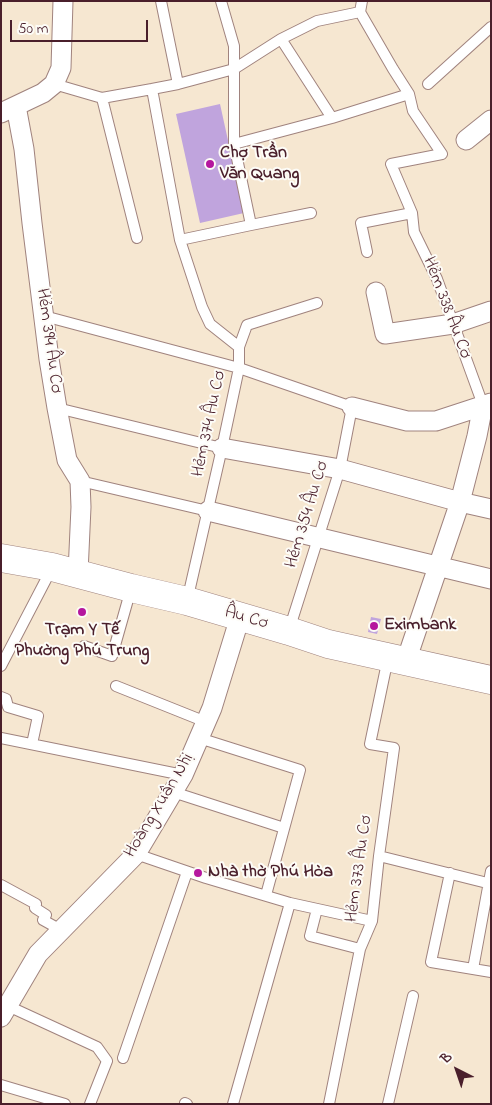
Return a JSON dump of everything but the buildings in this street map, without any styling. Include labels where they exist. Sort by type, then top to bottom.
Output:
[{"type":"main road","name":"Âu Cơ","points":[[1,558],[78,573],[187,601],[328,644],[491,680]]},
{"type":"street","points":[[8,109],[43,94],[54,84],[61,68],[63,1]]},
{"type":"street","name":"Hẻm 394 Âu Cơ","points":[[8,109],[24,149],[49,359],[67,460],[80,480],[81,507],[78,573]]},
{"type":"street","points":[[466,140],[491,120]]},
{"type":"street","points":[[376,292],[385,334],[453,324],[491,311]]},
{"type":"street","points":[[352,407],[407,421],[436,421],[487,404],[484,437],[438,567],[397,659]]},
{"type":"street","points":[[222,448],[340,469],[491,509]]},
{"type":"street","points":[[208,511],[491,579]]},
{"type":"street","name":"Hoàng Xuân Nhị","points":[[4,1012],[38,954],[136,854],[183,775],[212,708],[240,617]]},
{"type":"lane","points":[[161,1],[178,84]]},
{"type":"lane","points":[[221,1],[234,46],[234,144],[251,225]]},
{"type":"lane","points":[[54,84],[102,98],[178,84],[234,69],[281,39],[317,21],[360,12],[362,1]]},
{"type":"lane","name":"Hẻm 338 Âu Cơ","points":[[360,12],[409,94],[413,111],[442,154],[391,164],[412,214],[414,232],[437,279],[453,324],[487,404]]},
{"type":"lane","points":[[428,84],[491,27]]},
{"type":"lane","points":[[281,39],[332,118]]},
{"type":"lane","points":[[152,89],[180,240],[202,307],[210,324],[238,347]]},
{"type":"lane","points":[[234,144],[332,118],[409,94]]},
{"type":"lane","points":[[102,98],[137,238]]},
{"type":"lane","points":[[180,240],[311,213]]},
{"type":"lane","points":[[367,252],[361,223],[412,214]]},
{"type":"lane","name":"Hẻm 374 Âu Cơ","points":[[187,601],[239,368],[238,347],[247,325],[317,304]]},
{"type":"lane","points":[[44,316],[239,368],[352,407]]},
{"type":"lane","name":"Hẻm 354 Âu Cơ","points":[[289,631],[340,469],[352,407]]},
{"type":"lane","points":[[57,408],[222,448]]},
{"type":"lane","points":[[80,480],[208,511]]},
{"type":"lane","points":[[1,666],[52,567]]},
{"type":"lane","points":[[84,646],[112,656],[131,588]]},
{"type":"lane","name":"Hẻm 373 Âu Cơ","points":[[329,1104],[360,949],[372,921],[394,748],[370,744],[397,659]]},
{"type":"lane","points":[[116,686],[202,730],[300,770],[266,895]]},
{"type":"lane","points":[[1,697],[6,699],[8,707],[38,716],[32,744]]},
{"type":"lane","points":[[1,738],[183,775]]},
{"type":"lane","points":[[173,792],[284,828]]},
{"type":"lane","points":[[136,854],[187,872],[290,903],[372,921]]},
{"type":"lane","points":[[379,856],[490,883]]},
{"type":"lane","points":[[473,969],[491,871]]},
{"type":"lane","points":[[123,1058],[187,872]]},
{"type":"lane","points":[[450,873],[431,962],[491,972]]},
{"type":"lane","points":[[1,885],[36,904],[35,908],[46,914],[43,920],[60,930]]},
{"type":"lane","points":[[233,1104],[290,903]]},
{"type":"lane","points":[[317,909],[310,936],[360,949]]},
{"type":"lane","points":[[388,1104],[413,996]]},
{"type":"lane","points":[[4,1012],[97,1047],[107,1061],[90,1104]]},
{"type":"lane","points":[[1,1085],[65,1104]]},
{"type":"place","name":"Chợ Trần Văn Quang","points":[[210,164]]},
{"type":"place","name":"Trạm Y Tế Phường Phú Trung","points":[[82,612]]},
{"type":"place","name":"Eximbank","points":[[374,626]]},
{"type":"place","name":"Nhà thờ Phú Hòa","points":[[198,873]]}]
